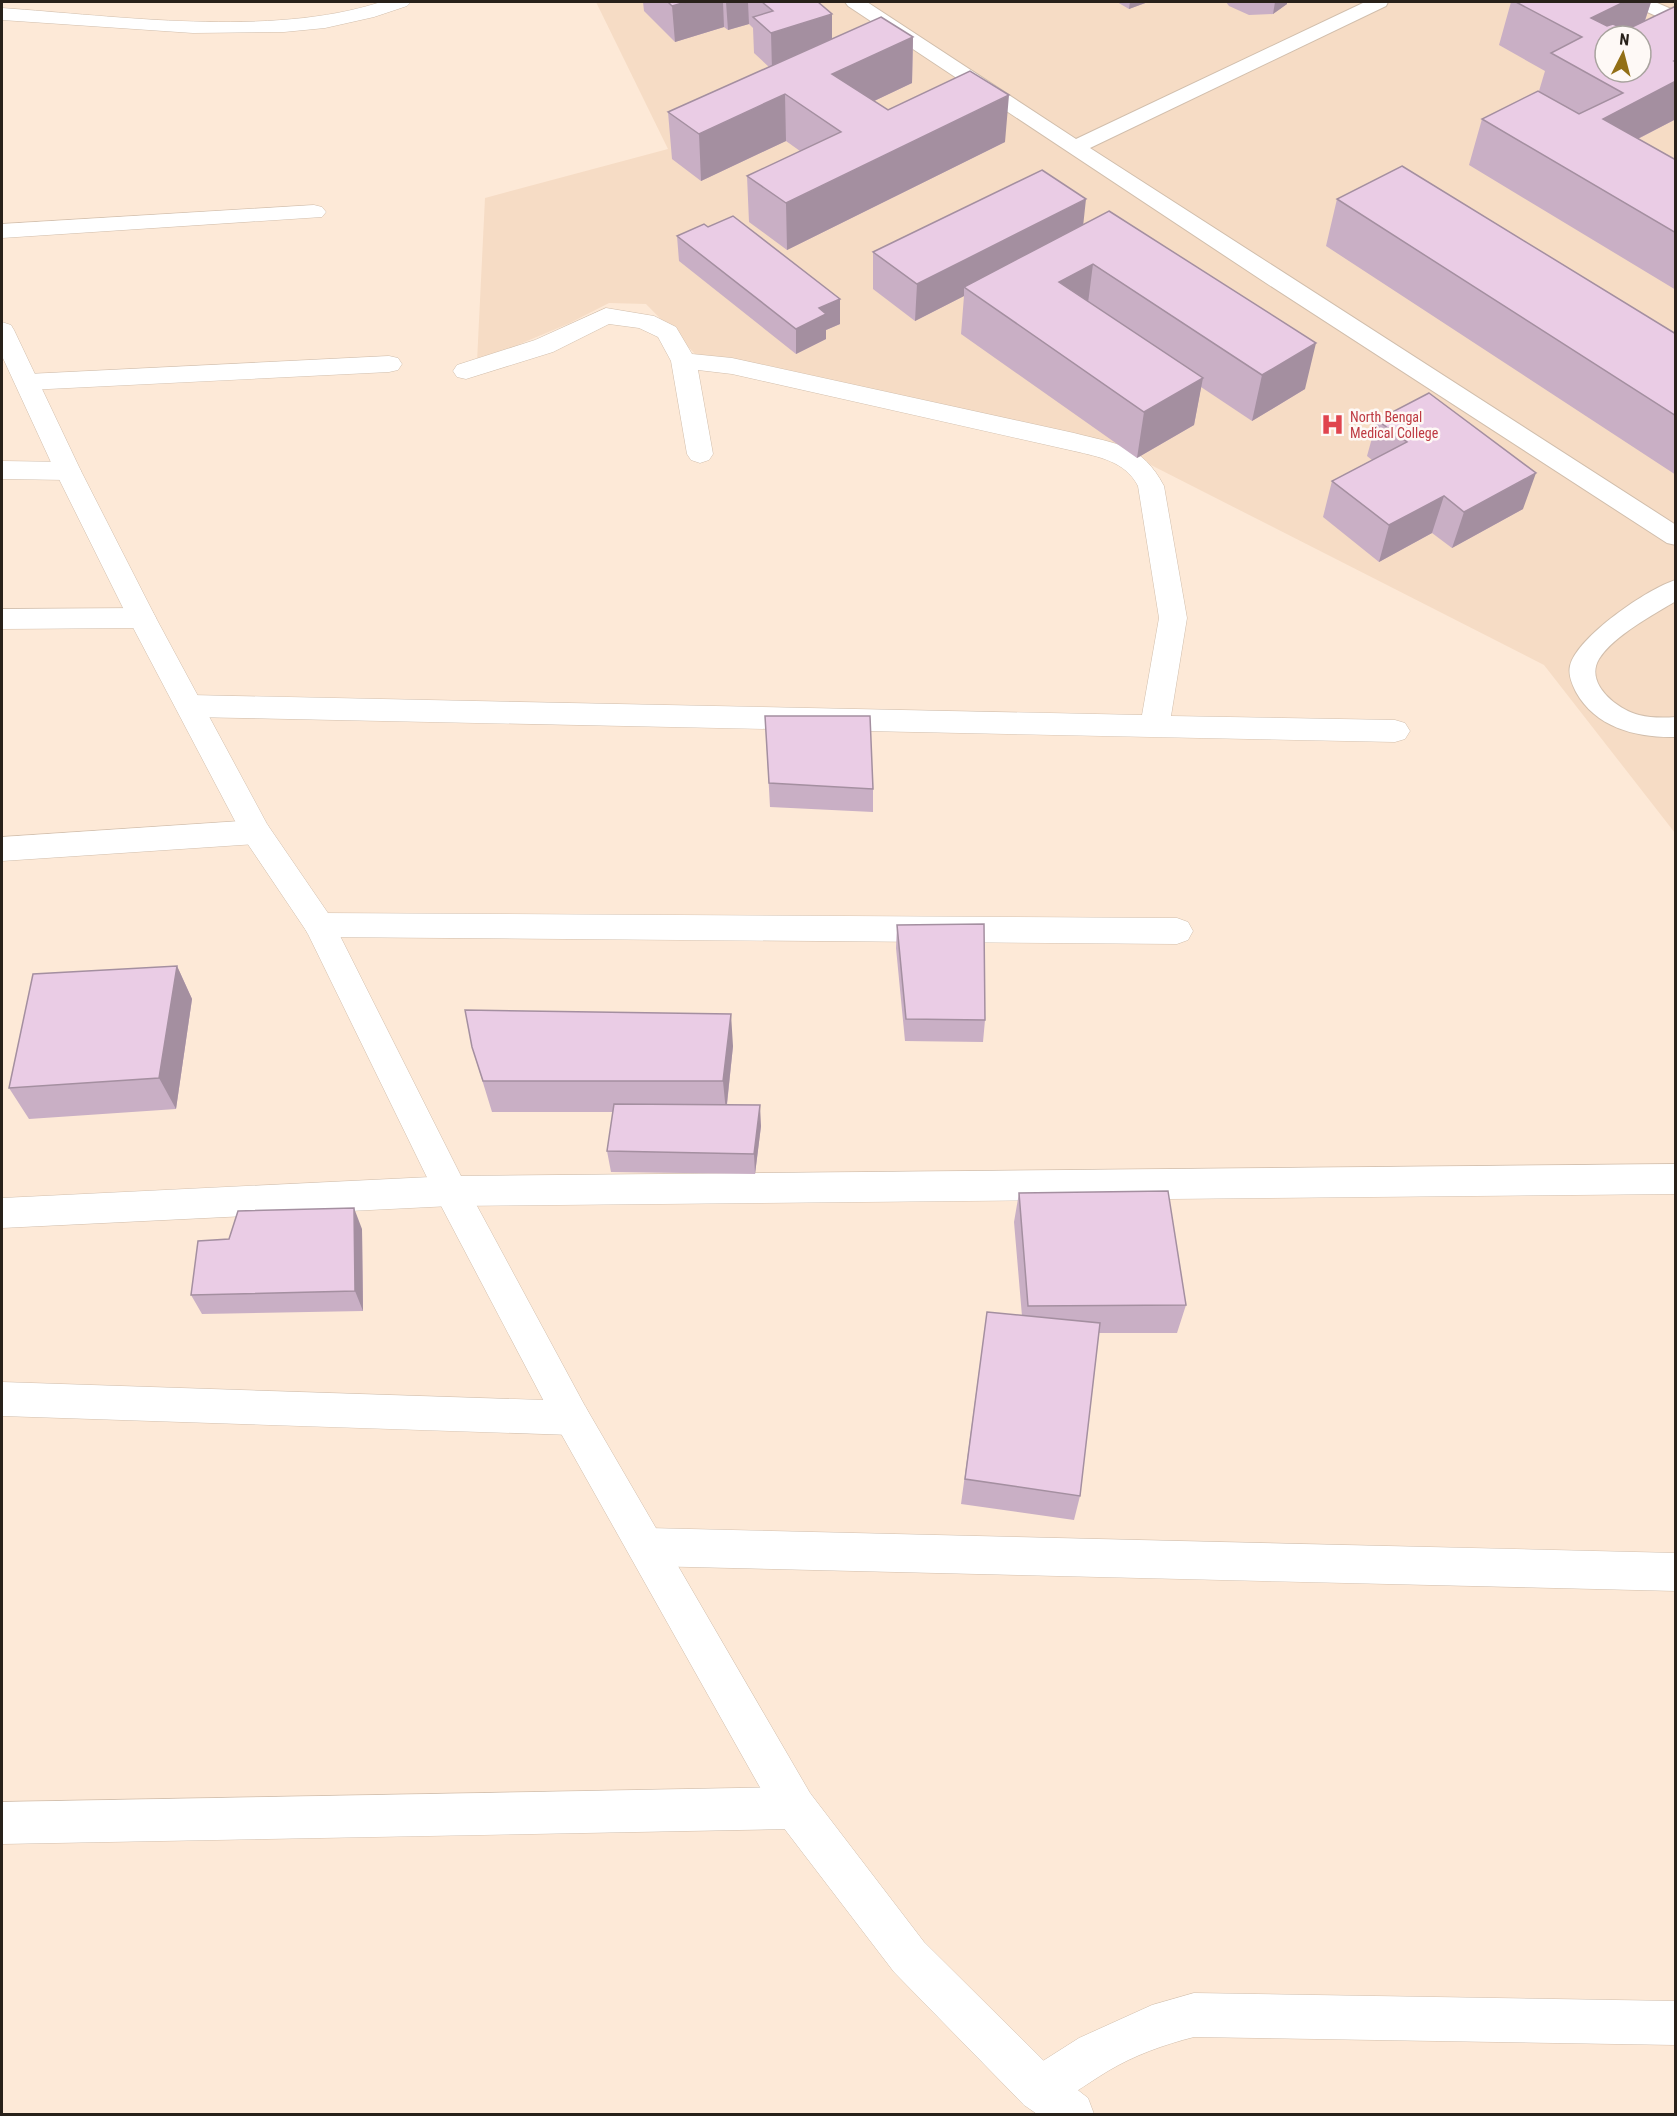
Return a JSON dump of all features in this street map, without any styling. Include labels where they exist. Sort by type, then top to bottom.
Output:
[{"type":"street","points":[[2,14],[193,27],[247,28],[325,22],[367,13],[400,2]]},
{"type":"street","points":[[2,231],[314,212]]},
{"type":"street","points":[[466,372],[544,346],[606,315],[645,321],[667,332],[684,361],[700,454]]},
{"type":"street","points":[[2,330],[68,471],[142,618],[256,832],[319,925],[451,1191],[572,1418],[648,1547],[795,1808],[909,1957],[1056,2102],[1087,2058],[1122,2038],[1162,2022],[1194,2014],[1676,2023]]},
{"type":"street","points":[[684,361],[732,366],[1074,442],[1125,456],[1139,465],[1151,486],[1173,618],[1167,663],[1154,727]]},
{"type":"street","points":[[28,382],[389,364]]},
{"type":"street","points":[[2,470],[68,471]]},
{"type":"street","points":[[2,619],[142,618]]},
{"type":"street","points":[[190,706],[1395,731]]},
{"type":"street","points":[[2,849],[256,832]]},
{"type":"street","points":[[319,925],[1177,931]]},
{"type":"street","points":[[2,1213],[451,1191],[1676,1179]]},
{"type":"street","points":[[2,1399],[572,1418]]},
{"type":"street","points":[[648,1547],[1676,1572]]},
{"type":"street","points":[[2,1823],[795,1808]]},
{"type":"lane","points":[[855,2],[1274,278],[1676,537]]},
{"type":"lane","points":[[1075,147],[1379,2]]},
{"type":"lane","points":[[1641,2],[1676,19]]},
{"type":"lane","points":[[1676,589],[1598,643],[1587,655],[1582,669],[1584,684],[1594,700],[1608,712],[1625,721],[1643,725],[1676,727]]},
{"type":"shaded area","name":"North Bengal Medical College","points":[[596,2],[1675,2],[1675,833],[1544,665],[1147,463],[697,356],[646,304],[609,303],[570,323],[477,362],[485,198],[668,149]]},
{"type":"building","points":[[668,2],[686,2],[672,6]]},
{"type":"building","points":[[762,2],[818,2],[832,14],[771,33],[753,17],[773,11]]},
{"type":"building","points":[[1516,2],[1624,2],[1591,18],[1603,24],[1593,24],[1593,76],[1551,53],[1582,37]]},
{"type":"building","points":[[1676,6],[1676,60],[1674,61],[1676,62],[1676,81],[1603,119],[1676,160],[1676,233],[1482,119],[1538,91],[1579,114],[1623,93],[1607,84],[1653,84],[1653,24],[1638,24]]},
{"type":"building","points":[[881,17],[913,37],[832,74],[888,110],[970,71],[1009,95],[786,203],[747,176],[841,132],[785,94],[699,134],[668,112]]},
{"type":"building","points":[[1402,166],[1676,334],[1676,416],[1337,199]]},
{"type":"building","points":[[1042,170],[1086,199],[917,284],[873,252]]},
{"type":"building","points":[[1109,211],[1316,343],[1262,375],[1093,264],[1059,282],[1203,378],[1144,412],[964,287]]},
{"type":"building","points":[[733,216],[840,299],[819,308],[826,314],[796,329],[677,236],[704,224],[708,227]]},
{"type":"building","points":[[1429,393],[1536,473],[1464,512],[1444,496],[1389,525],[1332,481],[1407,442],[1377,420]]},
{"type":"building","points":[[765,716],[870,716],[873,789],[769,783]]},
{"type":"building","points":[[984,924],[985,1020],[906,1019],[897,925]]},
{"type":"building","points":[[177,966],[159,1078],[9,1088],[33,974]]},
{"type":"building","points":[[465,1010],[731,1014],[723,1081],[483,1081],[472,1047]]},
{"type":"building","points":[[614,1104],[760,1105],[754,1154],[607,1151]]},
{"type":"building","points":[[1168,1191],[1186,1305],[1028,1306],[1019,1193]]},
{"type":"building","points":[[354,1208],[355,1291],[191,1295],[198,1241],[229,1239],[238,1211]]},
{"type":"building","points":[[987,1312],[1100,1323],[1080,1496],[965,1479]]},
{"type":"place","name":"North Bengal Medical College","points":[[1332,425]]}]
